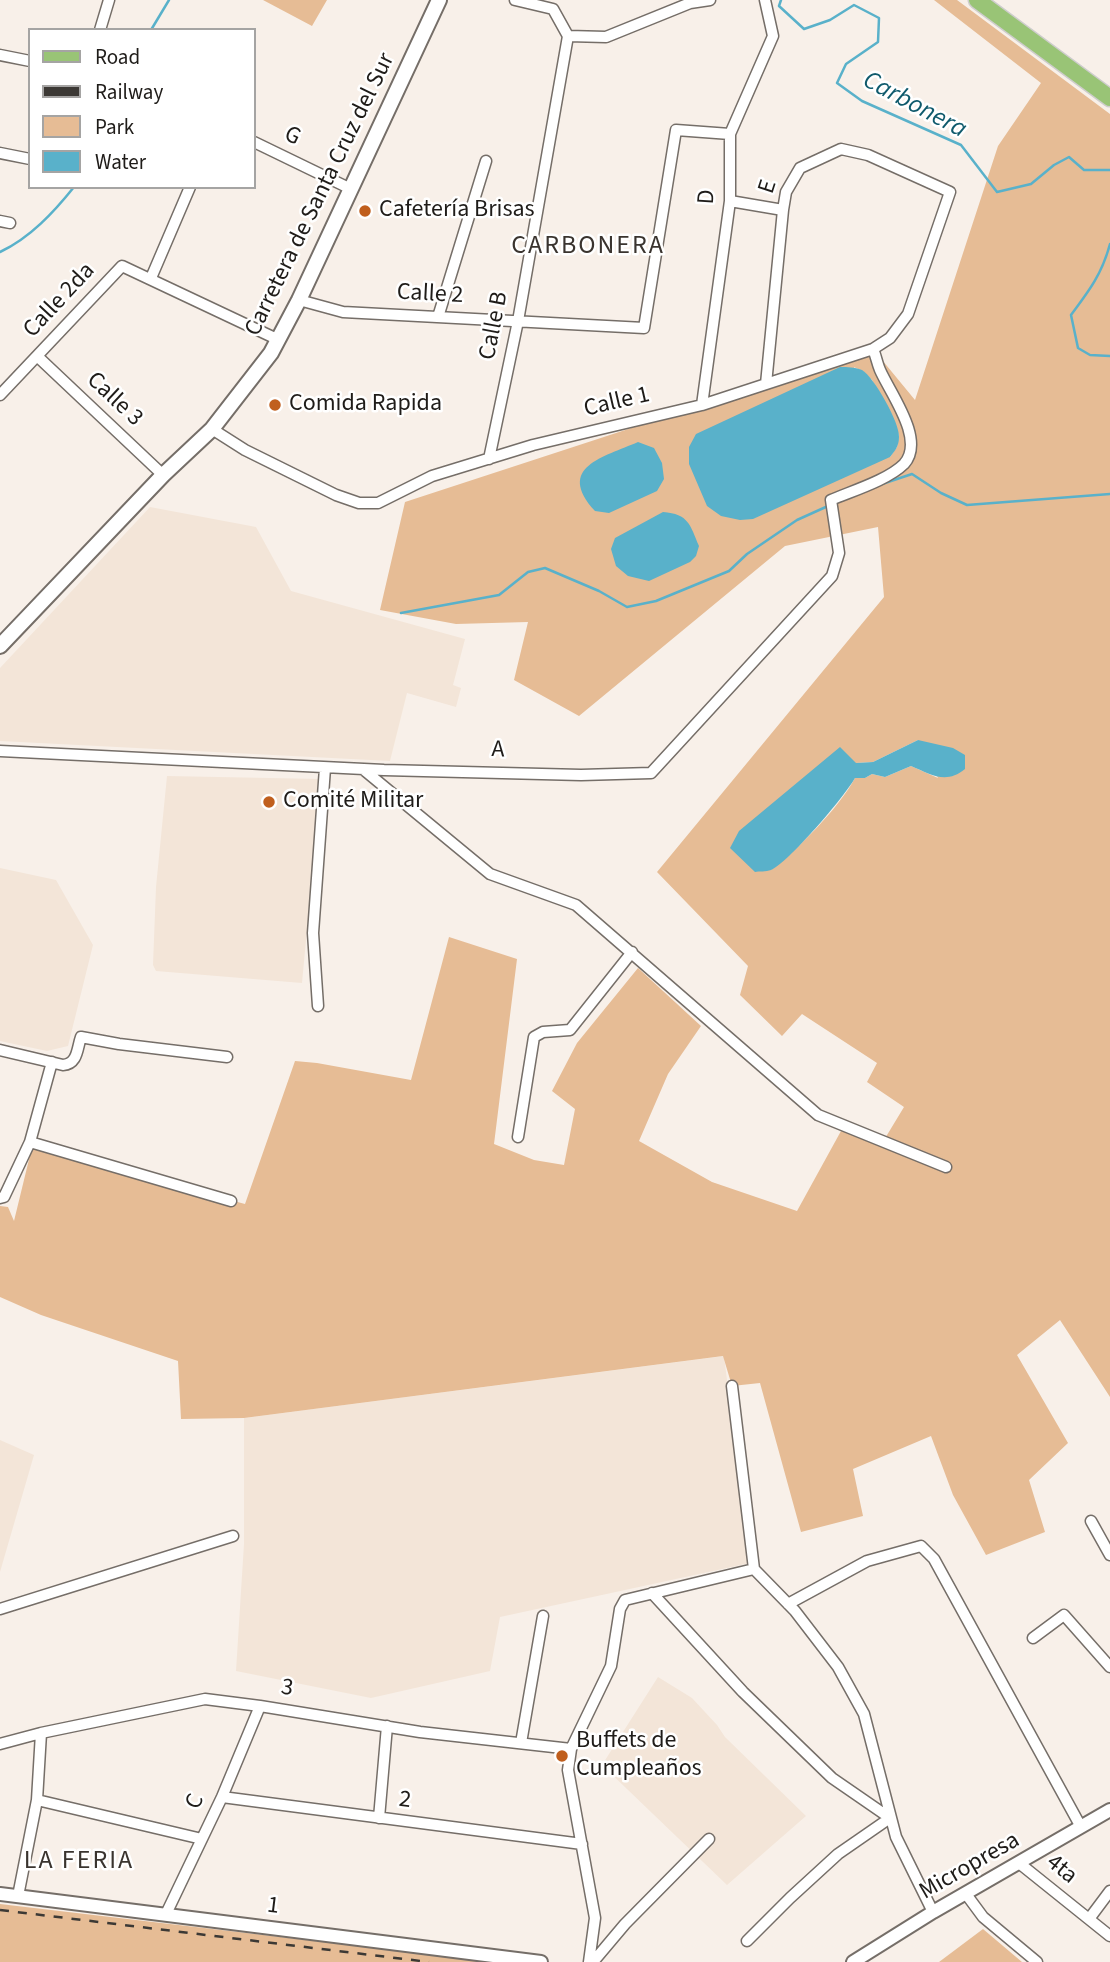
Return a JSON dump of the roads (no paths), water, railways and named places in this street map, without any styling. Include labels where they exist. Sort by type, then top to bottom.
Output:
[{"type":"main road","name":"Carretera de Santa Cruz del Sur","points":[[0,646],[163,475],[212,429],[271,353],[299,300],[439,0]]},
{"type":"main road","points":[[976,0],[1110,98]]},
{"type":"street","points":[[101,28],[109,0]]},
{"type":"street","points":[[515,0],[553,9],[568,36],[606,37],[690,4],[710,0]]},
{"type":"street","name":"D","points":[[702,405],[730,201],[730,134],[773,36],[765,0]]},
{"type":"street","name":"Calle B","points":[[489,459],[518,321],[568,36]]},
{"type":"street","points":[[0,55],[28,61]]},
{"type":"street","name":"Calle 2","points":[[299,300],[343,312],[644,328],[676,130],[730,134]]},
{"type":"street","name":"G","points":[[256,143],[351,189]]},
{"type":"street","name":"E","points":[[766,384],[783,210],[786,192],[800,167],[841,149],[868,155],[950,192]]},
{"type":"street","points":[[0,153],[28,159]]},
{"type":"street","points":[[438,317],[486,161]]},
{"type":"street","points":[[189,189],[150,278],[279,340]]},
{"type":"street","name":"Calle 1","points":[[212,429],[289,473],[359,503],[378,503],[432,476],[533,445],[702,405],[873,349],[895,333],[908,314],[950,192]]},
{"type":"street","points":[[730,201],[783,210]]},
{"type":"street","name":"Calle 2da","points":[[0,395],[122,266],[150,278]]},
{"type":"street","name":"A","points":[[0,751],[325,768],[581,775],[651,773],[832,576],[839,553],[831,500],[893,473],[905,463],[911,442],[907,422],[880,370],[873,349]]},
{"type":"street","name":"Calle 3","points":[[37,356],[163,475]]},
{"type":"street","points":[[318,1006],[313,933],[325,768]]},
{"type":"street","points":[[363,769],[491,874],[576,905],[818,1115],[946,1167]]},
{"type":"street","points":[[518,1137],[534,1037],[543,1032],[570,1030],[632,951]]},
{"type":"street","points":[[0,1050],[70,1065],[74,1061],[81,1037],[227,1057]]},
{"type":"street","points":[[0,1198],[4,1197],[30,1142],[52,1062]]},
{"type":"street","points":[[30,1142],[231,1201]]},
{"type":"street","points":[[732,1386],[754,1569],[788,1604],[838,1667],[864,1714],[896,1837],[933,1912]]},
{"type":"street","points":[[1091,1521],[1110,1555]]},
{"type":"street","points":[[0,1609],[233,1536]]},
{"type":"street","points":[[788,1604],[867,1561],[921,1546],[934,1559],[1081,1827]]},
{"type":"street","points":[[591,1962],[595,1919],[568,1770],[570,1749],[611,1666],[620,1609],[625,1600],[754,1569]]},
{"type":"street","points":[[652,1593],[743,1692],[832,1778],[890,1818]]},
{"type":"street","points":[[1033,1639],[1064,1615],[1110,1667]]},
{"type":"street","points":[[521,1743],[543,1616]]},
{"type":"street","name":"3","points":[[0,1744],[205,1699],[570,1749]]},
{"type":"street","name":"C","points":[[166,1914],[222,1797],[260,1706]]},
{"type":"street","points":[[379,1818],[387,1726]]},
{"type":"street","points":[[18,1896],[37,1800],[41,1733]]},
{"type":"street","name":"2","points":[[222,1797],[582,1844]]},
{"type":"street","points":[[37,1800],[202,1839]]},
{"type":"street","name":"Micropresa","points":[[853,1962],[933,1912],[1110,1810]]},
{"type":"street","points":[[747,1941],[838,1854],[890,1818]]},
{"type":"street","points":[[591,1962],[709,1839]]},
{"type":"street","name":"4ta","points":[[1019,1863],[1110,1936]]},
{"type":"street","points":[[1088,1919],[1110,1891]]},
{"type":"street","name":"1","points":[[0,1894],[541,1962]]},
{"type":"street","points":[[966,1894],[983,1917],[1037,1962]]},
{"type":"water","points":[[840,367],[862,370],[873,381],[885,401],[899,437],[890,457],[753,519],[740,520],[721,516],[707,506],[689,464],[689,447],[696,434]]},
{"type":"water","points":[[638,442],[654,448],[662,463],[664,479],[657,491],[609,513],[595,511],[584,496],[580,484],[582,474],[599,459]]},
{"type":"water","points":[[663,512],[678,515],[687,522],[699,546],[696,556],[690,562],[649,581],[628,576],[616,566],[611,549],[615,538]]},
{"type":"water","points":[[918,740],[953,748],[965,755],[965,769],[945,777],[931,775],[911,766],[885,777],[872,774],[865,778],[855,778],[816,828],[771,870],[755,872],[730,848],[739,831],[840,747],[856,763],[873,762]]},
{"type":"waterway","points":[[152,28],[169,0]]},
{"type":"waterway","name":"Carbonera","points":[[781,0],[779,6],[804,29],[830,20],[854,5],[879,18],[878,42],[846,64],[837,83],[862,101],[961,145],[997,192],[1031,184],[1054,165],[1069,157],[1084,170],[1110,170]]},
{"type":"waterway","points":[[0,252],[41,224],[72,189]]},
{"type":"waterway","name":"Carbonera","points":[[1110,244],[1099,273],[1071,315],[1078,348],[1090,355],[1110,356]]},
{"type":"waterway","points":[[882,484],[912,474],[941,493],[967,505],[1110,494]]},
{"type":"waterway","points":[[401,613],[499,595],[528,572],[545,568],[599,591],[627,607],[656,601],[729,571],[747,554],[797,520],[828,506]]},
{"type":"railway","points":[[0,1910],[429,1962]]},
{"type":"place","name":"Cafetería Brisas","points":[[365,211]]},
{"type":"place","name":"Comida Rapida","points":[[275,405]]},
{"type":"place","name":"Comité Militar","points":[[269,802]]},
{"type":"place","name":"Buffets de Cumpleaños","points":[[562,1756]]},
{"type":"district","name":"CARBONERA","points":[[588,247]]},
{"type":"district","name":"LA FERIA","points":[[79,1862]]}]
